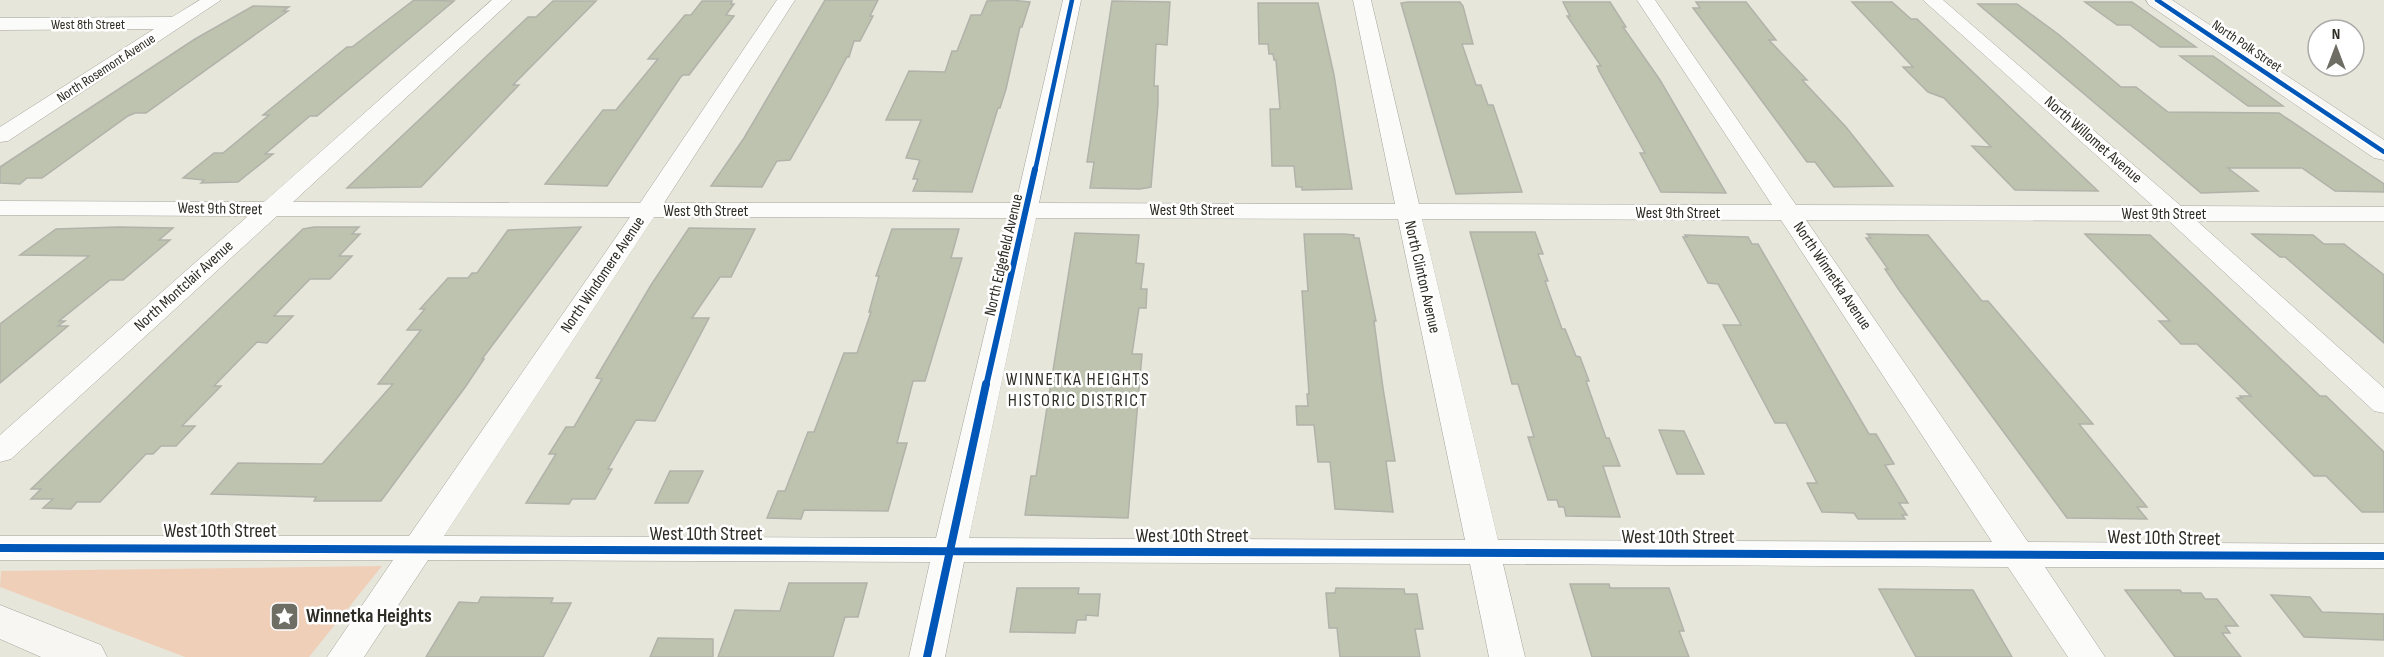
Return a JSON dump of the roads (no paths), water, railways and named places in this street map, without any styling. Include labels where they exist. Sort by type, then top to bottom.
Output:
[{"type":"main road","name":"North Polk Street","points":[[2157,0],[2384,152]]},
{"type":"main road","points":[[0,621],[85,657]]},
{"type":"street","name":"North Rosemont Avenue","points":[[0,136],[212,0]]},
{"type":"street","name":"North Montclair Avenue","points":[[0,452],[503,0]]},
{"type":"street","name":"North Windomere Avenue","points":[[345,657],[786,0]]},
{"type":"street","name":"North Edgefield Avenue","points":[[927,657],[949,551],[1028,210],[1072,0]]},
{"type":"street","name":"North Clinton Avenue","points":[[1362,0],[1507,657]]},
{"type":"street","name":"North Winnetka Avenue","points":[[1646,0],[2087,657]]},
{"type":"street","name":"North Willomet Avenue","points":[[1932,0],[2176,213],[2384,404]]},
{"type":"street","name":"West 8th Street","points":[[0,24],[176,23]]},
{"type":"street","name":"West 9th Street","points":[[0,208],[2384,214]]},
{"type":"street","name":"West 10th Street","points":[[0,548],[2384,556]]},
{"type":"place","name":"Winnetka Heights","points":[[285,616]]},
{"type":"district","name":"WINNETKA HEIGHTS HISTORIC DISTRICT","points":[[1078,389]]}]
